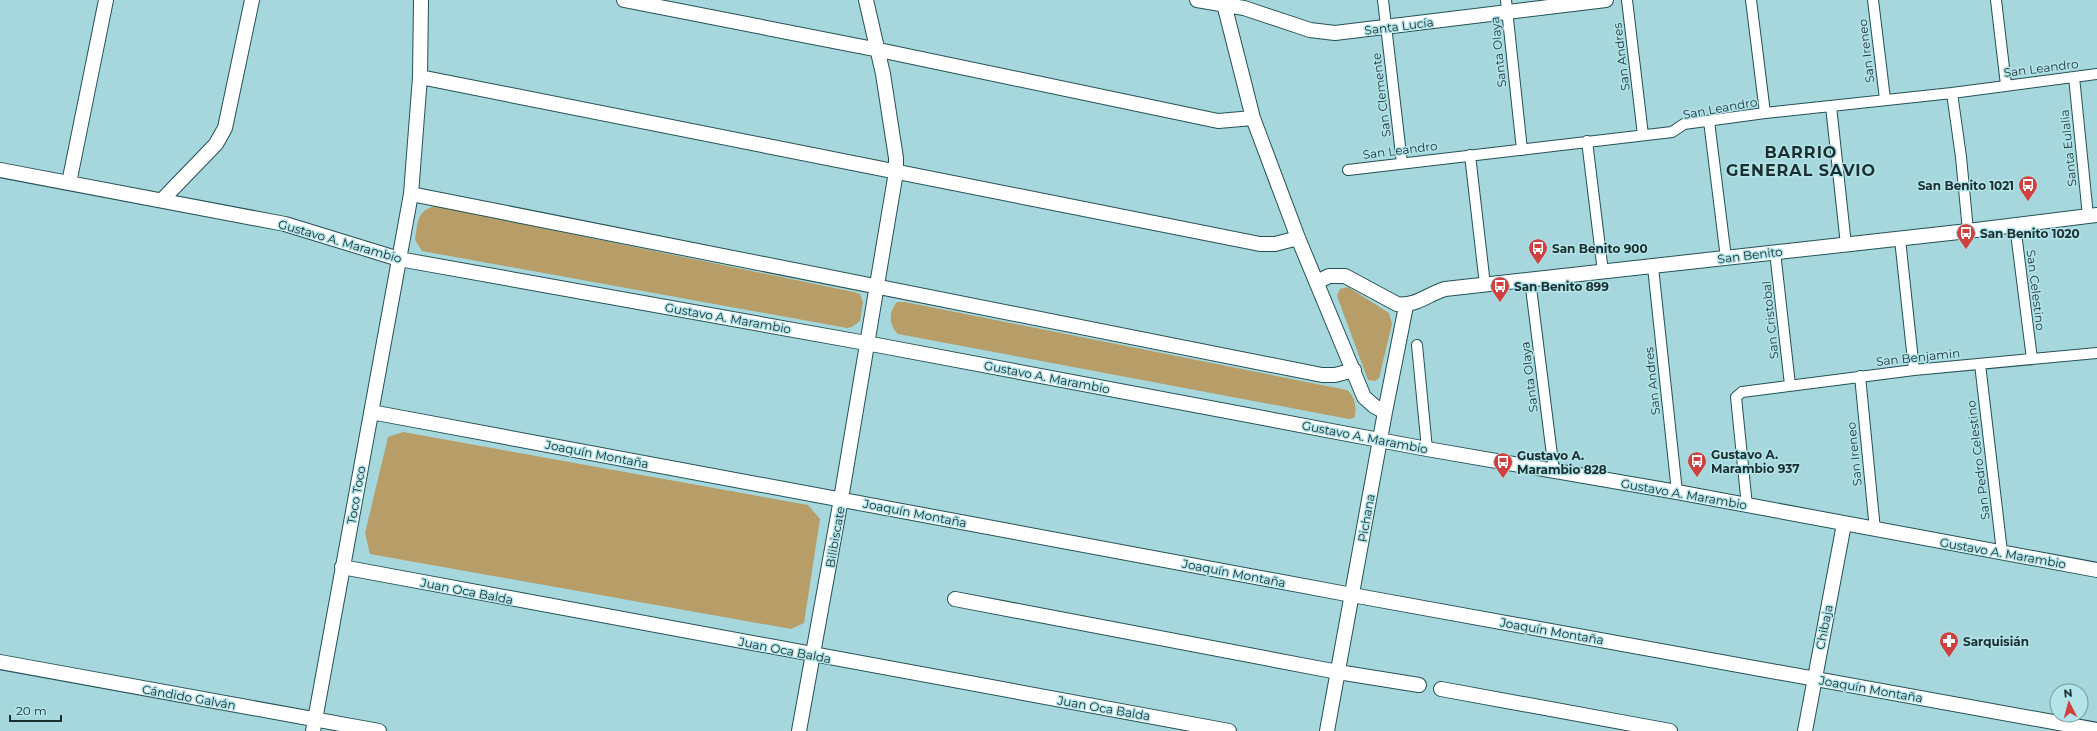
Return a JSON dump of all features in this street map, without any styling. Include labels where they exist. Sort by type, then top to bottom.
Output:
[{"type":"street","points":[[70,183],[106,0]]},
{"type":"street","points":[[162,200],[216,144],[225,128],[252,0]]},
{"type":"street","name":"Toco Toco","points":[[314,725],[411,194],[420,76],[422,0]]},
{"type":"street","points":[[624,0],[879,50],[1218,121],[1253,118]]},
{"type":"street","name":"Bilibiscate","points":[[799,731],[841,499],[866,343],[896,172],[894,144],[879,50],[866,0]]},
{"type":"street","name":"Santa Lucía","points":[[1197,0],[1223,2],[1323,33],[1386,28],[1507,6],[1606,0]]},
{"type":"street","name":"San Clemente","points":[[1383,0],[1402,163]]},
{"type":"street","name":"San Andres","points":[[1627,0],[1643,135]]},
{"type":"street","points":[[1751,0],[1765,113]]},
{"type":"street","name":"San Ireneo","points":[[1873,0],[1885,99]]},
{"type":"street","points":[[1996,0],[2006,85]]},
{"type":"street","points":[[1223,2],[1253,118],[1298,238],[1364,396],[1374,406],[1385,412]]},
{"type":"street","name":"Santa Olaya","points":[[1507,6],[1522,150]]},
{"type":"street","name":"San Leandro","points":[[1348,170],[1672,132],[1684,124],[1765,113],[1952,93],[2097,74]]},
{"type":"street","points":[[420,76],[1260,244],[1275,244],[1298,238]]},
{"type":"street","name":"Santa Eulalia","points":[[2074,77],[2092,215]]},
{"type":"street","points":[[1952,93],[1961,157],[1968,231]]},
{"type":"street","points":[[1831,106],[1846,245]]},
{"type":"street","points":[[1709,121],[1726,258]]},
{"type":"street","points":[[1587,141],[1603,272]]},
{"type":"street","points":[[1470,155],[1485,285]]},
{"type":"street","name":"Gustavo A. Marambio","points":[[0,170],[302,228],[399,259],[866,343],[1427,449],[1677,492],[1874,530],[2097,570]]},
{"type":"street","points":[[411,194],[1322,375],[1335,375],[1354,370]]},
{"type":"street","name":"San Benito","points":[[1406,306],[1445,289],[1900,239],[2092,215]]},
{"type":"street","name":"San Celestino","points":[[2015,225],[2032,359]]},
{"type":"street","points":[[1900,239],[1914,370]]},
{"type":"street","name":"San Cristobal","points":[[1775,252],[1790,385]]},
{"type":"street","name":"San Andres","points":[[1653,267],[1677,492]]},
{"type":"street","points":[[1317,282],[1329,276],[1345,276],[1397,304],[1406,306]]},
{"type":"street","name":"Santa Olaya","points":[[1530,280],[1554,471]]},
{"type":"street","name":"Pichana","points":[[1327,731],[1385,412],[1406,306]]},
{"type":"street","points":[[1417,345],[1427,449]]},
{"type":"street","name":"San Benjamin","points":[[1748,506],[1736,397],[1742,392],[1914,370],[2032,359],[2097,355]]},
{"type":"street","name":"San Pedro Celestino","points":[[1980,364],[2002,552]]},
{"type":"street","name":"San Ireneo","points":[[1860,376],[1874,530]]},
{"type":"street","name":"Joaquín Montaña","points":[[371,412],[1352,595],[2097,730]]},
{"type":"street","name":"Chibaja","points":[[1805,731],[1844,524]]},
{"type":"street","name":"Juan Oca Balda","points":[[342,567],[813,656],[1229,731]]},
{"type":"street","points":[[954,599],[1338,672],[1419,685]]},
{"type":"street","name":"Cándido Galván","points":[[0,662],[314,725],[379,731]]},
{"type":"street","points":[[1441,689],[1670,731]]},
{"type":"shaded area","points":[[435,206],[854,292],[860,294],[863,302],[860,321],[852,327],[847,328],[422,251],[415,240],[419,218],[424,211]]},
{"type":"shaded area","points":[[1348,287],[1389,313],[1392,324],[1379,378],[1375,381],[1368,380],[1337,296],[1340,289]]},
{"type":"shaded area","points":[[897,302],[905,302],[1347,390],[1352,395],[1355,402],[1356,411],[1354,418],[1349,419],[898,334],[891,323],[892,310]]},
{"type":"shaded area","points":[[403,432],[808,505],[820,519],[804,623],[791,629],[370,554],[365,533],[388,437]]},
{"type":"place","name":"San Benito 1021","points":[[2028,202]]},
{"type":"place","name":"San Benito 1020","points":[[1966,250]]},
{"type":"place","name":"San Benito 900","points":[[1538,265]]},
{"type":"place","name":"San Benito 899","points":[[1500,303]]},
{"type":"place","name":"Gustavo A. Marambio 937","points":[[1697,478]]},
{"type":"place","name":"Gustavo A. Marambio 828","points":[[1503,479]]},
{"type":"place","name":"Sarquisián","points":[[1949,658]]},
{"type":"district","name":"BARRIO GENERAL SAVIO","points":[[1801,161]]}]
